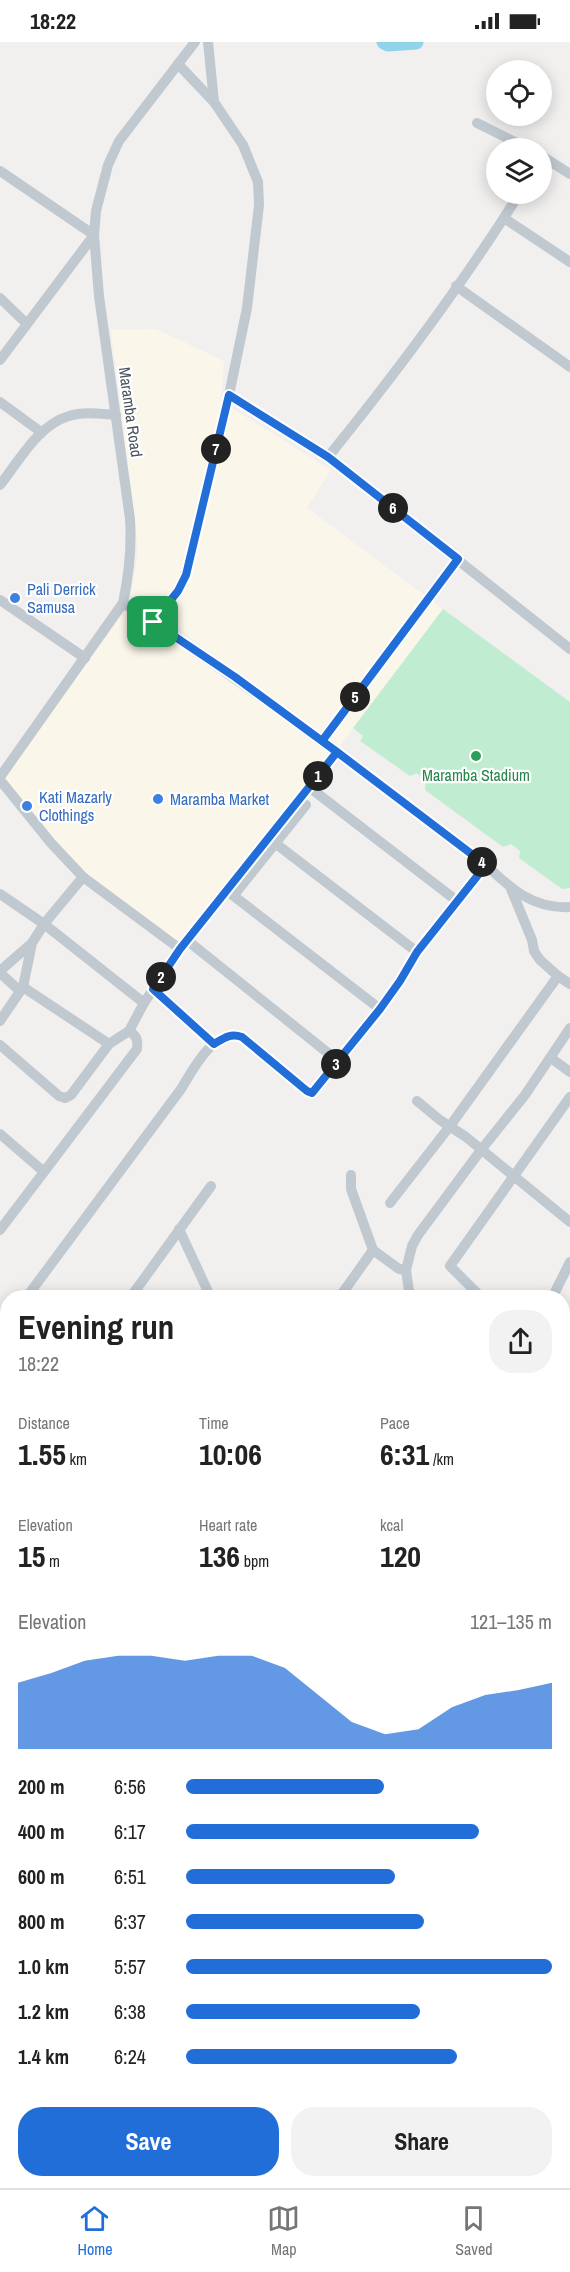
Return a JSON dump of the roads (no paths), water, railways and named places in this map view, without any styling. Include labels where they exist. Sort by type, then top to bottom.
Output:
[{"type":"street","name":"Maramba Road","points":[[0,778],[123,603],[130,573],[132,546],[130,519],[99,296],[94,235],[101,188],[119,141],[195,42]]},
{"type":"street","points":[[208,42],[214,102]]},
{"type":"street","points":[[153,622],[178,591],[186,575],[229,395],[247,308],[259,206],[258,182],[243,145],[214,102],[194,84],[178,64]]},
{"type":"street","points":[[477,123],[507,138]]},
{"type":"street","points":[[552,163],[570,174]]},
{"type":"street","points":[[0,171],[94,235],[0,360]]},
{"type":"street","points":[[328,457],[364,413],[513,204]]},
{"type":"street","points":[[504,218],[570,262]]},
{"type":"street","points":[[456,286],[570,367]]},
{"type":"street","points":[[0,298],[27,324]]},
{"type":"street","points":[[229,395],[328,457],[570,649]]},
{"type":"street","points":[[0,402],[41,432]]},
{"type":"street","points":[[0,485],[41,432],[68,416],[116,415]]},
{"type":"street","points":[[322,741],[458,559]]},
{"type":"street","points":[[0,600],[85,658]]},
{"type":"street","points":[[123,603],[235,677],[337,752],[486,865],[511,889],[542,905],[570,907]]},
{"type":"street","points":[[230,893],[337,752]]},
{"type":"street","points":[[0,778],[51,843],[84,877],[184,945],[338,1061]]},
{"type":"street","points":[[309,787],[457,901]]},
{"type":"street","points":[[0,1045],[59,1096],[65,1098],[109,1044],[129,1031],[144,1003],[184,945],[306,805]]},
{"type":"street","points":[[275,843],[417,952]]},
{"type":"street","points":[[32,1290],[214,1044],[226,1036],[235,1034],[242,1037],[312,1093],[380,1009],[417,952],[486,865]]},
{"type":"street","points":[[84,877],[44,924],[32,943],[0,972],[22,989],[109,1044]]},
{"type":"street","points":[[511,889],[532,940],[534,951],[540,960],[570,984]]},
{"type":"street","points":[[230,893],[380,1009]]},
{"type":"street","points":[[0,894],[44,924],[144,1003]]},
{"type":"street","points":[[0,1021],[22,989],[32,943]]},
{"type":"street","points":[[390,1203],[450,1126],[558,976]]},
{"type":"street","points":[[153,989],[214,1044]]},
{"type":"street","points":[[409,1290],[406,1270],[412,1246],[418,1235],[525,1095],[570,1028]]},
{"type":"street","points":[[0,1230],[137,1049],[136,1036],[129,1031]]},
{"type":"street","points":[[551,1058],[570,1072]]},
{"type":"street","points":[[474,1290],[450,1266],[570,1098]]},
{"type":"street","points":[[417,1101],[570,1222]]},
{"type":"street","points":[[0,1134],[43,1172]]},
{"type":"street","points":[[351,1174],[351,1189],[373,1250],[399,1269],[406,1270]]},
{"type":"street","points":[[136,1290],[211,1186]]},
{"type":"street","points":[[179,1229],[207,1290]]},
{"type":"street","points":[[345,1290],[373,1250]]},
{"type":"street","points":[[556,1290],[570,1262]]},
{"type":"waterway","points":[[384,42],[388,44],[416,42]]},
{"type":"place","name":"Pali Derrick Samusa","points":[[15,598]]},
{"type":"place","name":"Maramba Stadium","points":[[476,756]]},
{"type":"place","name":"Maramba Market","points":[[158,799]]},
{"type":"place","name":"Kati Mazarly Clothings","points":[[27,806]]}]
